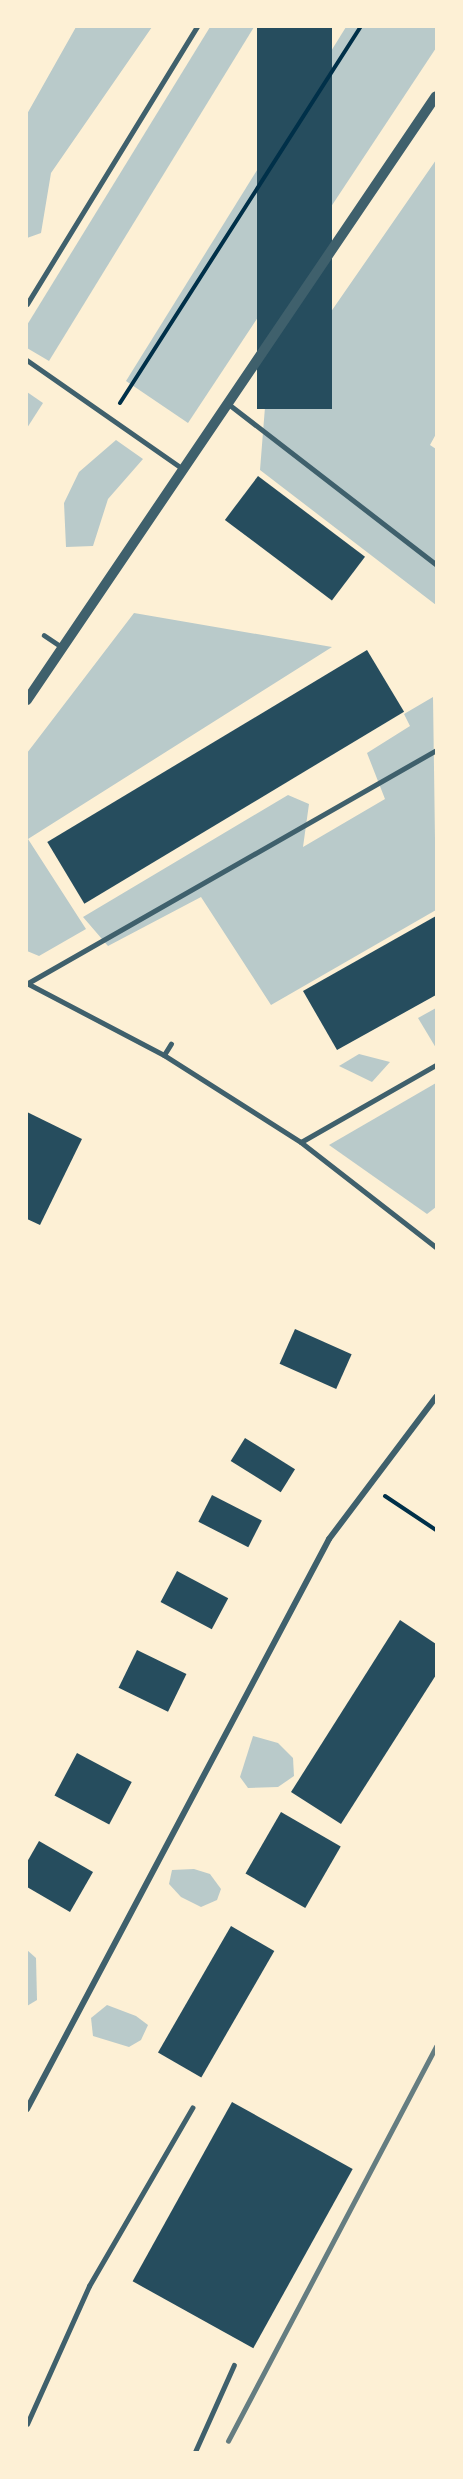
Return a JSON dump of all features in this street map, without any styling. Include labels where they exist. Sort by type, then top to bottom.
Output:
[{"type":"street","points":[[27,700],[186,470],[436,96]]},
{"type":"street","points":[[27,2109],[329,1539],[436,1396]]},
{"type":"lane","points":[[27,304],[198,27]]},
{"type":"lane","points":[[27,360],[186,470]]},
{"type":"lane","points":[[230,405],[436,564]]},
{"type":"lane","points":[[44,635],[64,648]]},
{"type":"lane","points":[[28,983],[436,750]]},
{"type":"lane","points":[[28,983],[164,1054],[301,1142],[436,1247]]},
{"type":"lane","points":[[164,1054],[171,1044]]},
{"type":"lane","points":[[301,1142],[436,1065]]},
{"type":"lane","points":[[27,2424],[88,2286],[192,2108]]},
{"type":"lane","points":[[195,2452],[234,2365]]},
{"type":"path","points":[[111,418],[360,27]]},
{"type":"path","points":[[369,1486],[436,1530]]},
{"type":"shaded area","points":[[76,27],[152,27],[51,173],[41,233],[27,238],[27,114]]},
{"type":"shaded area","points":[[210,27],[254,27],[49,361],[27,348],[27,325]]},
{"type":"shaded area","points":[[346,27],[436,27],[436,48],[188,423],[126,381]]},
{"type":"shaded area","points":[[436,160],[436,434],[430,445],[436,449],[436,605],[260,470],[265,407]]},
{"type":"shaded area","points":[[27,392],[43,403],[27,428]]},
{"type":"shaded area","points":[[116,440],[143,459],[108,499],[93,546],[66,547],[64,503],[79,472]]},
{"type":"shaded area","points":[[134,613],[332,647],[28,839],[86,929],[39,956],[27,951],[27,753]]},
{"type":"shaded area","points":[[433,697],[436,910],[271,1005],[201,897],[108,946],[83,917],[288,795],[309,804],[303,847],[385,799],[367,753],[410,726],[404,714]]},
{"type":"shaded area","points":[[436,1008],[436,1048],[418,1018]]},
{"type":"shaded area","points":[[359,1054],[390,1062],[372,1082],[339,1066]]},
{"type":"shaded area","points":[[436,1083],[436,1207],[427,1214],[329,1145]]},
{"type":"shaded area","points":[[253,1736],[278,1743],[293,1758],[294,1776],[278,1787],[248,1788],[240,1777]]},
{"type":"shaded area","points":[[194,1869],[210,1874],[221,1889],[217,1900],[201,1907],[181,1897],[169,1884],[172,1870]]},
{"type":"shaded area","points":[[27,1950],[36,1958],[37,2000],[27,2006]]},
{"type":"shaded area","points":[[107,2005],[136,2016],[148,2025],[141,2040],[129,2047],[93,2036],[91,2018]]},
{"type":"building","points":[[257,27],[332,27],[332,409],[257,409]]},
{"type":"building","points":[[258,476],[365,557],[332,601],[225,520]]},
{"type":"building","points":[[367,650],[404,712],[84,904],[47,842]]},
{"type":"building","points":[[436,916],[436,995],[337,1050],[303,991]]},
{"type":"building","points":[[27,1112],[82,1139],[40,1225],[27,1219]]},
{"type":"building","points":[[295,1329],[352,1354],[336,1389],[280,1364]]},
{"type":"building","points":[[245,1438],[295,1469],[281,1492],[231,1461]]},
{"type":"building","points":[[212,1495],[262,1520],[248,1547],[198,1522]]},
{"type":"building","points":[[177,1571],[228,1598],[212,1629],[161,1602]]},
{"type":"building","points":[[400,1620],[436,1644],[436,1675],[341,1824],[291,1792]]},
{"type":"building","points":[[137,1650],[186,1674],[168,1712],[119,1688]]},
{"type":"building","points":[[77,1753],[132,1782],[109,1824],[54,1795]]},
{"type":"building","points":[[281,1812],[341,1846],[305,1908],[246,1873]]},
{"type":"building","points":[[39,1841],[93,1872],[70,1912],[27,1887],[27,1862]]},
{"type":"building","points":[[231,1926],[274,1951],[201,2077],[158,2052]]},
{"type":"building","points":[[232,2102],[353,2169],[253,2348],[133,2281]]},
{"type":"railway","points":[[228,2441],[436,2046]]}]
